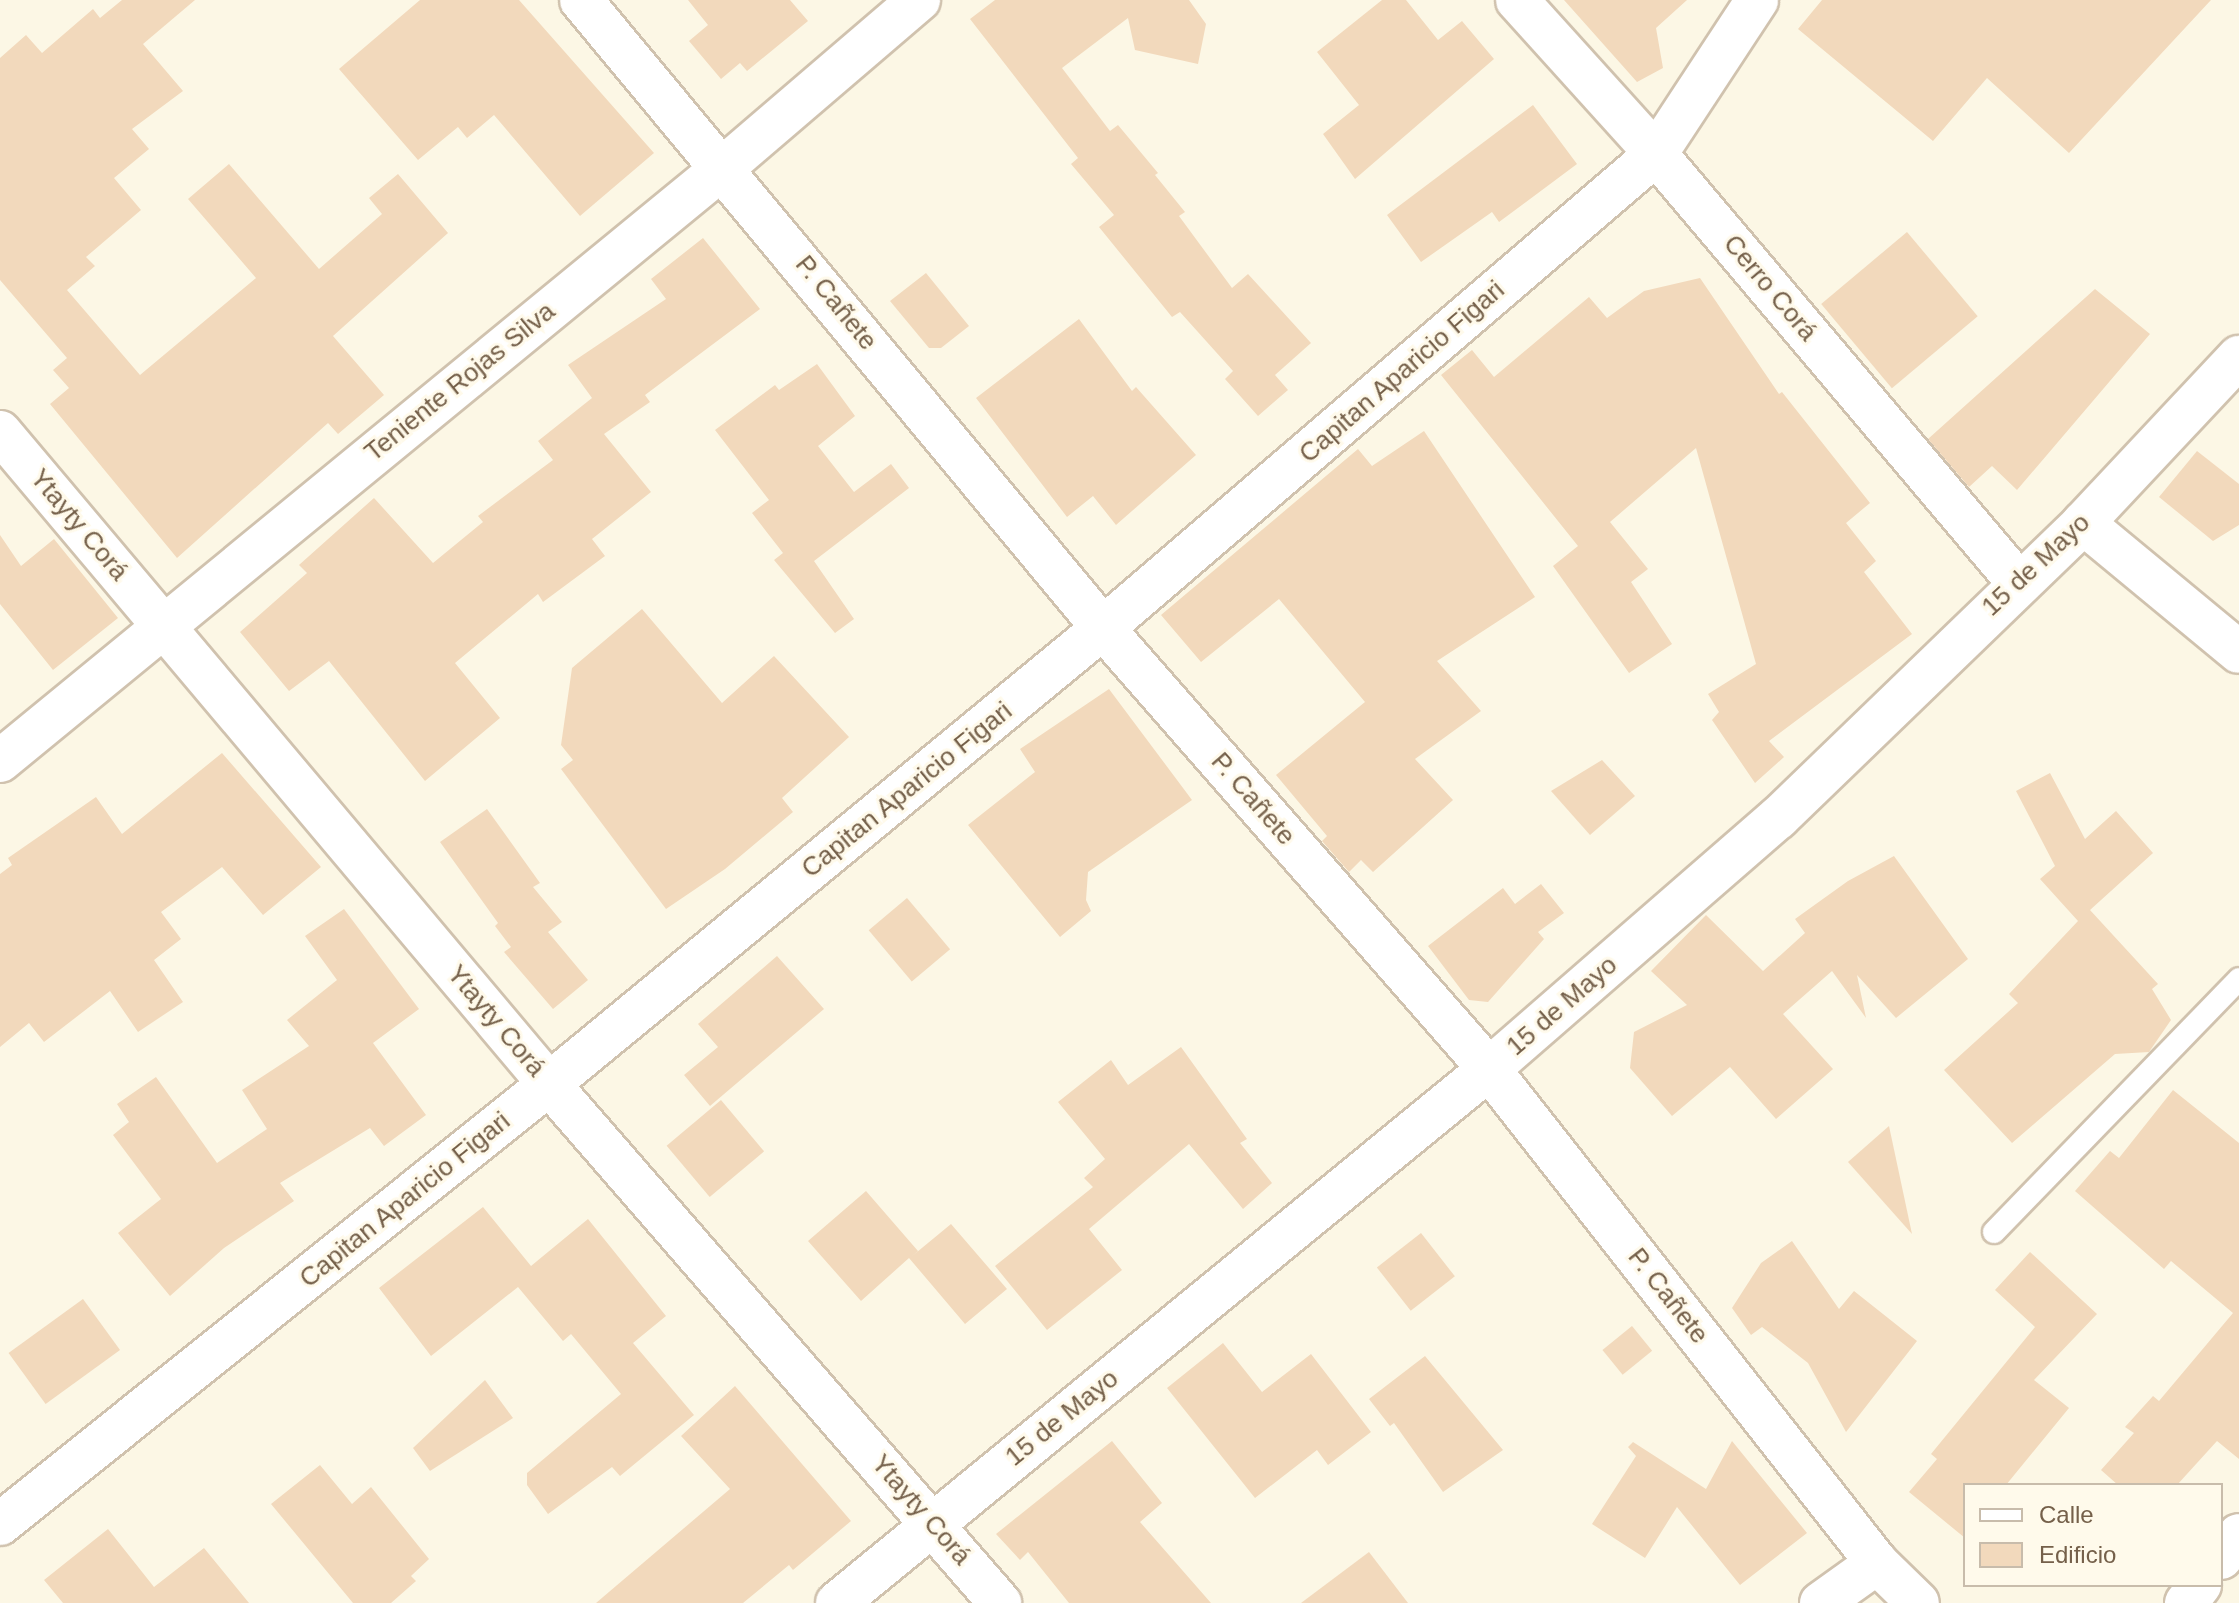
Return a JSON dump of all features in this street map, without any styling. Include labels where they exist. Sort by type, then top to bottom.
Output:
[{"type":"street","name":"P. Cañete","points":[[581,0],[724,167],[1103,628],[1489,1069],[1877,1563],[1918,1603]]},
{"type":"street","name":"Teniente Rojas Silva","points":[[0,761],[163,624],[724,167],[919,0]]},
{"type":"street","name":"Cerro Corá","points":[[1517,0],[1656,154],[2017,581]]},
{"type":"street","name":"Capitan Aparicio Figari","points":[[0,1524],[549,1084],[1103,628],[1656,154],[1757,0]]},
{"type":"street","name":"15 de Mayo","points":[[837,1603],[1489,1069],[1778,818],[2017,581],[2083,523],[2239,357]]},
{"type":"street","name":"Ytayty Corá","points":[[0,432],[549,1084],[934,1523],[1000,1603]]},
{"type":"street","points":[[2083,523],[2239,652]]},
{"type":"street","points":[[2223,1555],[2239,1535]]},
{"type":"street","points":[[1821,1603],[1877,1563]]},
{"type":"street","points":[[2186,1603],[2198,1587]]},
{"type":"lane","points":[[1994,1232],[2239,979]]},
{"type":"building","points":[[122,0],[195,0],[143,44],[183,91],[132,129],[149,149],[114,178],[141,210],[86,257],[95,266],[67,290],[140,375],[256,278],[188,199],[229,164],[319,269],[382,214],[369,198],[398,174],[448,233],[333,336],[384,395],[338,434],[328,423],[177,558],[50,404],[69,388],[53,370],[67,358],[0,280],[0,58],[26,35],[42,53],[93,9],[100,18]]},
{"type":"building","points":[[420,0],[519,0],[654,153],[580,216],[494,115],[467,138],[458,127],[418,160],[339,69]]},
{"type":"building","points":[[688,0],[790,0],[808,21],[747,71],[740,63],[721,79],[689,41],[708,25]]},
{"type":"building","points":[[995,0],[1189,0],[1206,24],[1198,64],[1135,50],[1128,18],[1062,68],[1110,131],[1118,125],[1158,173],[1155,175],[1185,212],[1179,216],[1232,288],[1248,274],[1311,343],[1275,375],[1288,390],[1258,416],[1225,379],[1233,371],[1180,312],[1172,317],[1099,227],[1114,215],[1071,164],[1078,158],[970,19]]},
{"type":"building","points":[[1382,0],[1406,0],[1438,40],[1462,21],[1494,59],[1355,179],[1323,134],[1359,105],[1317,52]]},
{"type":"building","points":[[1564,0],[1687,0],[1656,28],[1663,68],[1637,82]]},
{"type":"building","points":[[1822,0],[2211,0],[2069,153],[1987,78],[1933,141],[1798,29]]},
{"type":"building","points":[[1533,105],[1577,164],[1499,222],[1492,212],[1421,262],[1387,215]]},
{"type":"building","points":[[1907,232],[1978,316],[1892,388],[1821,304]]},
{"type":"building","points":[[703,238],[760,309],[645,395],[650,402],[604,434],[651,492],[592,539],[605,556],[543,602],[538,594],[455,663],[500,718],[425,781],[329,661],[289,691],[240,632],[307,573],[299,565],[374,498],[433,563],[483,522],[478,516],[553,460],[538,441],[592,398],[568,365],[666,299],[651,279]]},
{"type":"building","points":[[926,273],[969,326],[941,348],[929,348],[890,301]]},
{"type":"building","points":[[1700,278],[1779,394],[1782,392],[1870,503],[1846,523],[1876,561],[1864,572],[1912,634],[1769,741],[1784,757],[1755,783],[1712,720],[1719,712],[1708,694],[1756,664],[1696,448],[1610,522],[1648,569],[1631,582],[1672,644],[1629,673],[1553,566],[1578,546],[1441,375],[1472,350],[1494,377],[1589,297],[1607,318],[1644,291]]},
{"type":"building","points":[[2095,289],[2150,334],[2017,490],[1992,466],[1969,487],[1928,439]]},
{"type":"building","points":[[1079,319],[1132,391],[1136,387],[1196,455],[1116,525],[1093,496],[1067,517],[976,398]]},
{"type":"building","points":[[817,364],[855,416],[818,446],[854,492],[891,464],[909,488],[814,561],[854,619],[835,633],[774,560],[783,553],[752,513],[769,500],[715,430],[775,385],[779,390]]},
{"type":"building","points":[[1424,431],[1535,597],[1437,661],[1481,711],[1415,759],[1453,800],[1373,872],[1361,860],[1349,872],[1322,841],[1327,836],[1276,775],[1365,702],[1279,599],[1201,662],[1161,615],[1358,449],[1372,466]]},
{"type":"building","points":[[2197,451],[2239,484],[2239,525],[2213,541],[2159,497]]},
{"type":"building","points":[[0,535],[21,566],[54,539],[118,618],[53,670],[0,604]]},
{"type":"building","points":[[642,609],[722,703],[774,656],[849,737],[782,798],[793,812],[725,869],[666,909],[561,769],[573,760],[561,745],[572,668]]},
{"type":"building","points":[[1109,689],[1192,800],[1088,872],[1086,900],[1091,911],[1060,937],[968,825],[1035,772],[1020,749]]},
{"type":"building","points":[[222,753],[321,867],[263,915],[222,867],[161,912],[181,939],[154,960],[183,1002],[138,1032],[110,991],[44,1042],[29,1023],[0,1047],[0,874],[12,865],[8,858],[96,797],[122,834]]},
{"type":"building","points":[[1602,760],[1635,796],[1590,835],[1551,791]]},
{"type":"building","points":[[2050,773],[2085,839],[2116,811],[2153,853],[2090,910],[2158,984],[2152,989],[2171,1020],[2149,1052],[2115,1054],[2012,1143],[1944,1070],[2018,1003],[2009,994],[2078,921],[2040,879],[2055,866],[2016,791]]},
{"type":"building","points":[[487,809],[540,883],[533,887],[562,922],[548,932],[588,980],[553,1009],[504,952],[511,947],[495,926],[498,923],[440,842]]},
{"type":"building","points":[[1894,856],[1968,959],[1896,1018],[1857,975],[1866,1018],[1832,971],[1783,1014],[1833,1069],[1776,1119],[1730,1067],[1672,1116],[1630,1068],[1634,1032],[1687,1005],[1651,971],[1706,915],[1763,971],[1805,933],[1795,919],[1848,881]]},
{"type":"building","points":[[1541,884],[1564,913],[1538,932],[1544,939],[1488,1002],[1469,1000],[1428,946],[1503,888],[1515,904]]},
{"type":"building","points":[[907,898],[950,949],[912,981],[869,930]]},
{"type":"building","points":[[344,909],[419,1009],[373,1043],[426,1115],[384,1146],[370,1128],[280,1183],[294,1201],[224,1248],[170,1296],[118,1233],[161,1199],[113,1135],[129,1122],[117,1104],[156,1077],[217,1163],[267,1129],[242,1090],[309,1046],[287,1020],[337,980],[305,936]]},
{"type":"building","points":[[777,956],[824,1009],[710,1106],[684,1075],[718,1047],[698,1024]]},
{"type":"building","points":[[1181,1047],[1247,1139],[1240,1143],[1272,1183],[1243,1209],[1189,1144],[1089,1229],[1122,1270],[1047,1330],[995,1266],[1093,1187],[1084,1178],[1105,1159],[1058,1102],[1111,1060],[1128,1085]]},
{"type":"building","points":[[2173,1090],[2239,1143],[2239,1459],[2217,1441],[2179,1483],[2116,1483],[2101,1470],[2134,1433],[2125,1427],[2153,1396],[2159,1401],[2233,1313],[2171,1261],[2164,1269],[2075,1191],[2110,1151],[2119,1158]]},
{"type":"building","points":[[721,1100],[764,1151],[710,1197],[667,1146]]},
{"type":"building","points":[[1889,1126],[1912,1234],[1848,1162]]},
{"type":"building","points":[[866,1191],[918,1251],[911,1257],[951,1224],[1007,1289],[965,1324],[909,1258],[861,1301],[808,1241]]},
{"type":"building","points":[[483,1207],[531,1266],[588,1219],[666,1316],[633,1343],[694,1415],[620,1476],[612,1467],[548,1514],[527,1485],[527,1473],[621,1394],[571,1334],[563,1341],[518,1287],[431,1356],[379,1288]]},
{"type":"building","points":[[1421,1233],[1455,1276],[1411,1311],[1377,1267]]},
{"type":"building","points":[[1792,1241],[1839,1309],[1854,1291],[1917,1341],[1846,1432],[1808,1363],[1762,1327],[1751,1335],[1732,1308],[1761,1263]]},
{"type":"building","points":[[2030,1252],[2097,1314],[2034,1380],[2069,1408],[2008,1483],[1963,1483],[1963,1536],[1909,1492],[1937,1459],[1931,1454],[2035,1327],[1995,1290]]},
{"type":"building","points":[[83,1299],[120,1350],[46,1404],[9,1353]]},
{"type":"building","points":[[1632,1326],[1652,1351],[1623,1375],[1602,1350]]},
{"type":"building","points":[[1223,1343],[1262,1392],[1311,1354],[1371,1432],[1328,1465],[1317,1450],[1255,1498],[1167,1388]]},
{"type":"building","points":[[1425,1356],[1503,1450],[1443,1492],[1394,1423],[1390,1426],[1369,1399]]},
{"type":"building","points":[[485,1380],[513,1418],[430,1471],[413,1448]]},
{"type":"building","points":[[735,1386],[851,1521],[793,1570],[789,1565],[743,1603],[596,1603],[730,1489],[681,1436]]},
{"type":"building","points":[[1112,1441],[1162,1503],[1140,1522],[1211,1603],[1069,1603],[1028,1552],[1020,1560],[996,1534]]},
{"type":"building","points":[[1732,1441],[1807,1533],[1740,1585],[1677,1507],[1645,1558],[1592,1524],[1636,1456],[1628,1447],[1633,1442],[1706,1489]]},
{"type":"building","points":[[320,1465],[352,1504],[371,1487],[429,1559],[411,1576],[416,1581],[391,1603],[353,1603],[271,1504]]},
{"type":"building","points":[[108,1529],[154,1587],[204,1548],[249,1603],[63,1603],[44,1580]]},
{"type":"building","points":[[1369,1552],[1408,1603],[1301,1603]]}]
